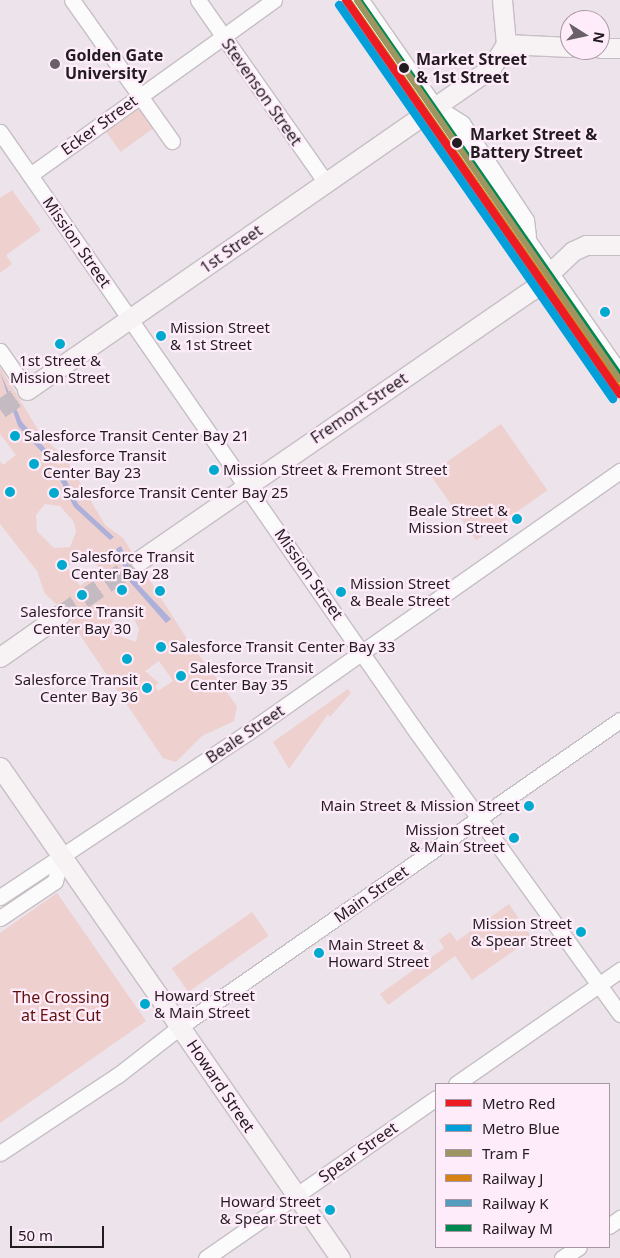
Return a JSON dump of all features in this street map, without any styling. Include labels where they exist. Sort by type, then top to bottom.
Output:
[{"type":"main road","points":[[502,0],[506,44],[560,47]]},
{"type":"main road","name":"1st Street","points":[[27,390],[491,68],[506,44]]},
{"type":"main road","name":"Fremont Street","points":[[140,560],[500,312],[579,247],[620,245]]},
{"type":"main road","points":[[0,657],[60,615]]},
{"type":"main road","name":"Howard Street","points":[[0,767],[62,853],[295,1196],[340,1258]]},
{"type":"street","points":[[72,0],[172,142]]},
{"type":"street","name":"Stevenson Street","points":[[198,0],[326,183]]},
{"type":"street","points":[[231,31],[274,0]]},
{"type":"street","points":[[346,0],[403,86],[462,123],[526,220],[528,240],[620,372]]},
{"type":"street","points":[[361,0],[435,107]]},
{"type":"street","name":"Ecker Street","points":[[30,175],[217,41]]},
{"type":"street","name":"Mission Street","points":[[0,132],[479,820],[620,1014]]},
{"type":"street","points":[[0,351],[27,390]]},
{"type":"street","name":"Beale Street","points":[[0,896],[362,653],[620,471]]},
{"type":"street","name":"Main Street","points":[[0,1153],[132,1066],[181,1026],[620,720]]},
{"type":"street","points":[[0,918],[55,881],[62,853]]},
{"type":"street","points":[[457,1083],[620,970]]},
{"type":"street","name":"Spear Street","points":[[206,1258],[435,1099]]},
{"type":"street","points":[[562,1258],[577,1248]]},
{"type":"green space","points":[[141,105],[156,126],[121,152],[105,131]]},
{"type":"green space","points":[[12,190],[41,230],[6,255],[12,264],[0,273],[0,198]]},
{"type":"green space","points":[[0,367],[43,438],[65,457],[105,525],[123,538],[189,642],[237,706],[234,721],[202,736],[176,762],[163,758],[63,610],[45,594],[37,571],[0,524],[0,461],[3,465],[16,455],[0,434]],"holes":[[[45,504],[60,506],[74,522],[76,532],[70,547],[54,548],[37,531],[36,515]],[[88,552],[101,571],[80,586],[67,567]],[[115,611],[133,617],[139,629],[136,642],[119,636],[112,624]],[[159,661],[173,681],[158,691],[155,686],[159,683],[145,671]]]},
{"type":"green space","points":[[501,424],[547,490],[476,540],[430,474]]},
{"type":"green space","points":[[348,689],[351,693],[330,717],[328,714],[289,769],[273,742]]},
{"type":"green space","name":"The Crossing at East Cut","points":[[57,893],[146,1021],[0,1123],[0,933]]},
{"type":"green space","points":[[509,904],[532,938],[472,980],[455,956],[388,1005],[380,994],[444,948],[439,940],[450,932],[457,941]]},
{"type":"green space","points":[[252,912],[269,936],[188,992],[172,968]]},
{"type":"water","points":[[0,372],[22,422],[51,455],[47,458],[18,426]]},
{"type":"water","points":[[61,469],[78,504],[114,537],[110,540],[74,507],[56,472]]},
{"type":"water","points":[[121,546],[138,584],[171,619],[166,623],[129,581],[116,549]]},
{"type":"tunnel","points":[[0,409],[27,390]]},
{"type":"tunnel","points":[[60,615],[140,560]]},
{"type":"metro line","name":"Red","points":[[346,0],[620,394]]},
{"type":"metro line","name":"Blue","points":[[339,5],[613,399]]},
{"type":"tram line","name":"F","points":[[357,0],[620,380]]},
{"type":"rail line","name":"J","points":[[347,0],[620,392]]},
{"type":"rail line","name":"M","points":[[358,0],[620,377]]},
{"type":"rail line","name":"K","points":[[340,5],[613,397]]},
{"type":"place","name":"Golden Gate University","points":[[55,64]]},
{"type":"place","name":"Market Street & 1st Street","points":[[404,68]]},
{"type":"place","name":"Market Street & Battery Street","points":[[457,143]]},
{"type":"place","name":"Mission Street & 1st Street","points":[[161,336]]},
{"type":"place","name":"1st Street & Mission Street","points":[[60,344]]},
{"type":"place","name":"Salesforce Transit Center Bay 21","points":[[15,436]]},
{"type":"place","name":"Salesforce Transit Center Bay 23","points":[[34,464]]},
{"type":"place","name":"Mission Street & Fremont Street","points":[[214,470]]},
{"type":"place","name":"Salesforce Transit Center Bay 25","points":[[54,493]]},
{"type":"place","name":"Beale Street & Mission Street","points":[[517,519]]},
{"type":"place","name":"Salesforce Transit Center Bay 28","points":[[62,565]]},
{"type":"place","name":"Mission Street & Beale Street","points":[[341,592]]},
{"type":"place","name":"Salesforce Transit Center Bay 30","points":[[82,595]]},
{"type":"place","name":"Salesforce Transit Center Bay 33","points":[[161,647]]},
{"type":"place","name":"Salesforce Transit Center Bay 35","points":[[181,676]]},
{"type":"place","name":"Salesforce Transit Center Bay 36","points":[[147,688]]},
{"type":"place","name":"Main Street & Mission Street","points":[[529,806]]},
{"type":"place","name":"Mission Street & Main Street","points":[[514,838]]},
{"type":"place","name":"Mission Street & Spear Street","points":[[581,932]]},
{"type":"place","name":"Main Street & Howard Street","points":[[319,953]]},
{"type":"place","name":"Howard Street & Main Street","points":[[145,1004]]},
{"type":"place","name":"Howard Street & Spear Street","points":[[330,1210]]}]
